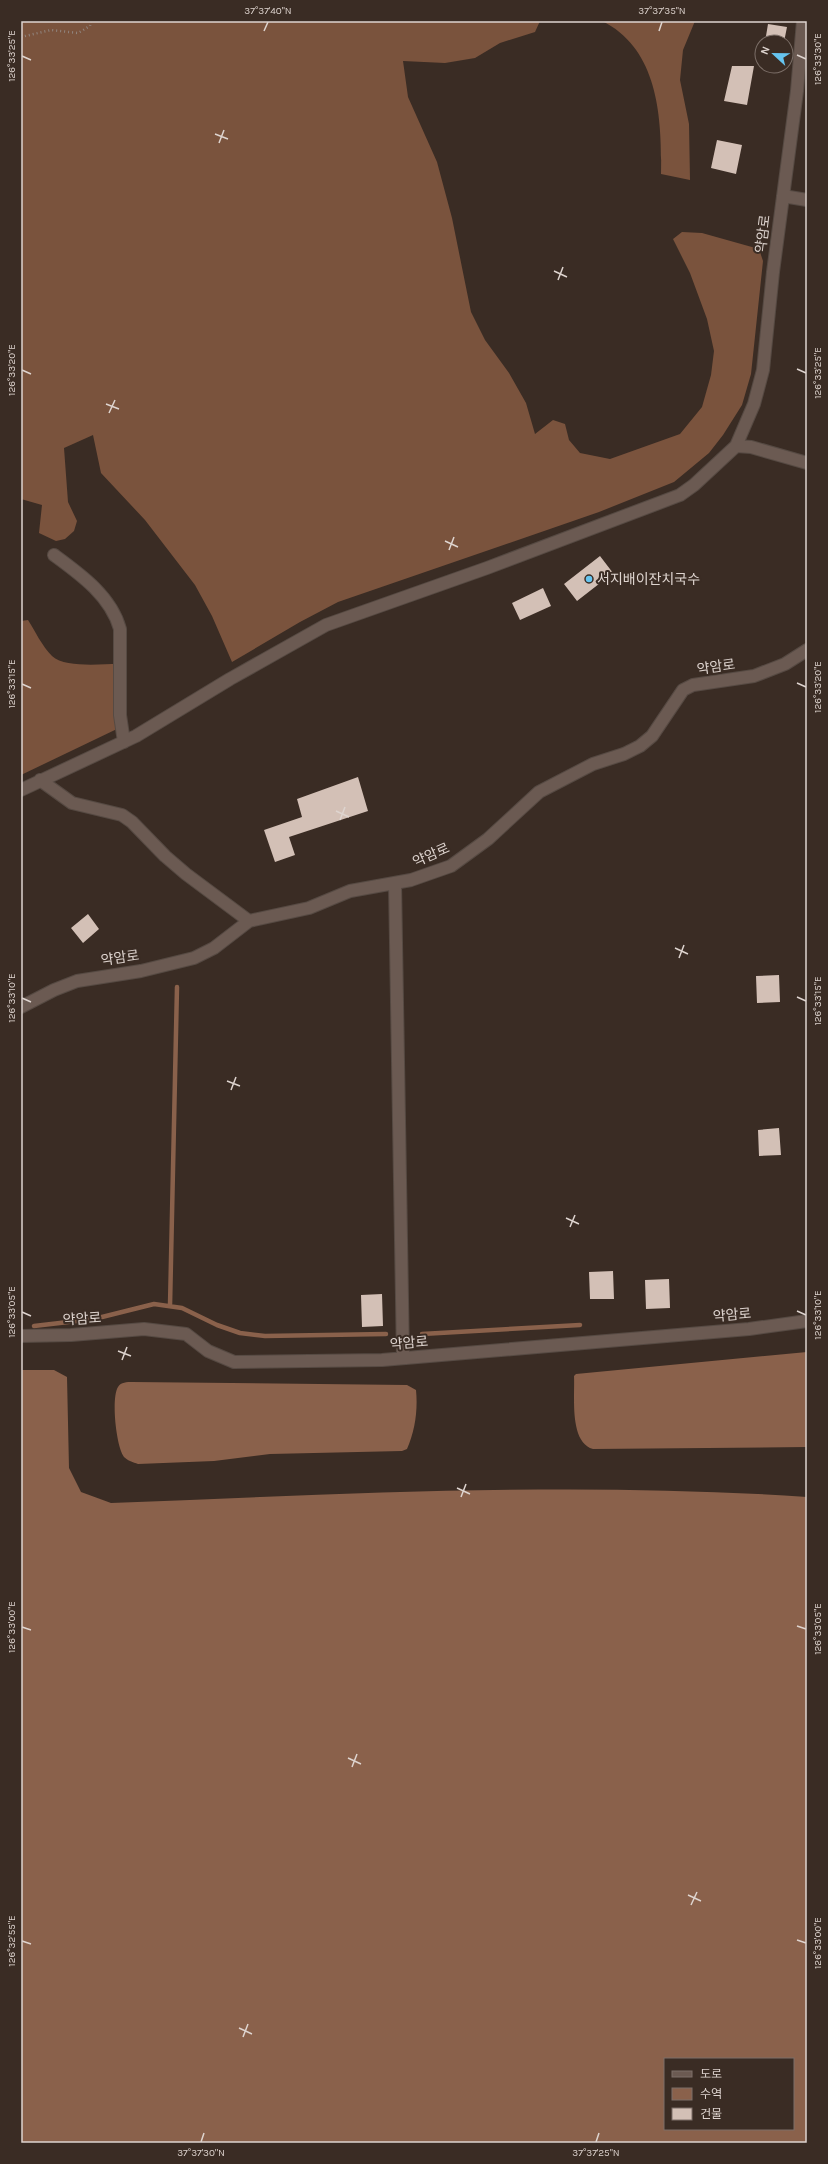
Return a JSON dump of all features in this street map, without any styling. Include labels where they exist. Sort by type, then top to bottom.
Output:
[{"type":"street","name":"약암로","points":[[21,790],[124,742],[326,625],[517,557],[680,495],[694,485],[736,446],[754,404],[763,370],[797,91],[803,21]]},
{"type":"street","points":[[783,196],[807,200]]},
{"type":"street","points":[[736,446],[751,446],[807,463]]},
{"type":"street","points":[[54,555],[89,583],[103,598],[117,618],[120,629],[120,716],[124,742]]},
{"type":"street","name":"약암로","points":[[21,1007],[54,990],[77,981],[141,971],[194,958],[214,948],[249,921],[309,908],[350,891],[430,875],[452,866],[488,839],[539,792],[593,764],[624,754],[640,746],[652,736],[683,690],[693,685],[754,676],[785,664],[807,650]]},
{"type":"street","points":[[40,780],[72,803],[122,815],[132,822],[165,856],[186,874],[249,921]]},
{"type":"street","points":[[395,883],[403,1358]]},
{"type":"street","name":"약암로","points":[[21,1336],[71,1335],[144,1329],[186,1334],[208,1351],[234,1362],[382,1360],[749,1329],[807,1321]]},
{"type":"path","points":[[21,37],[51,30],[78,33],[90,26],[91,21]]},
{"type":"shaded area","points":[[21,21],[540,21],[535,32],[500,43],[475,58],[445,63],[403,61],[408,97],[437,162],[452,218],[471,312],[485,340],[509,373],[526,403],[535,434],[553,420],[565,424],[569,440],[580,453],[610,459],[680,434],[702,407],[711,375],[714,351],[707,319],[690,273],[673,239],[682,232],[702,233],[759,249],[763,261],[751,374],[742,405],[723,435],[709,453],[674,482],[599,512],[338,602],[300,622],[232,662],[212,616],[195,585],[145,520],[101,473],[93,435],[64,448],[68,502],[77,521],[74,531],[65,539],[56,541],[39,533],[42,505],[21,499]]},
{"type":"shaded area","points":[[602,21],[695,21],[683,50],[680,80],[689,124],[690,180],[661,174],[658,109],[653,87],[646,67],[635,49],[621,33]]},
{"type":"shaded area","points":[[28,620],[45,648],[58,660],[74,664],[118,664],[119,728],[21,775],[21,621]]},
{"type":"water","points":[[807,1352],[807,1447],[593,1449],[585,1445],[580,1438],[575,1418],[574,1406],[574,1376],[576,1374]]},
{"type":"water","points":[[21,1370],[54,1370],[67,1377],[69,1468],[81,1492],[111,1503],[372,1493],[546,1489],[720,1492],[807,1497],[807,2143],[21,2143]]},
{"type":"water","points":[[122,1383],[407,1385],[416,1390],[417,1405],[412,1435],[407,1449],[402,1451],[270,1454],[214,1461],[138,1464],[124,1457],[121,1451],[115,1422],[115,1401],[118,1387]]},
{"type":"building","points":[[768,24],[787,27],[786,34],[766,34]]},
{"type":"building","points":[[732,66],[754,66],[747,105],[724,101]]},
{"type":"building","points":[[717,140],[742,145],[736,174],[711,168]]},
{"type":"building","name":"서지배이잔치국수","points":[[600,556],[613,573],[577,601],[564,584]]},
{"type":"building","points":[[543,588],[551,606],[520,620],[512,603]]},
{"type":"building","points":[[358,777],[368,811],[289,837],[295,855],[275,862],[264,830],[302,817],[297,799]]},
{"type":"building","points":[[88,914],[99,929],[83,943],[71,928]]},
{"type":"building","points":[[779,975],[780,1002],[757,1003],[756,976]]},
{"type":"building","points":[[779,1128],[781,1155],[759,1156],[758,1130]]},
{"type":"building","points":[[613,1271],[614,1299],[590,1299],[589,1272]]},
{"type":"building","points":[[669,1279],[670,1308],[646,1309],[645,1280]]},
{"type":"building","points":[[382,1294],[383,1326],[362,1327],[361,1295]]},
{"type":"waterway","points":[[170,1306],[177,987]]},
{"type":"waterway","points":[[34,1326],[94,1319],[154,1304],[182,1308],[217,1325],[240,1333],[265,1336],[386,1334]]},
{"type":"waterway","points":[[422,1334],[580,1325]]},
{"type":"place","name":"서지배이잔치국수","points":[[589,579]]}]
